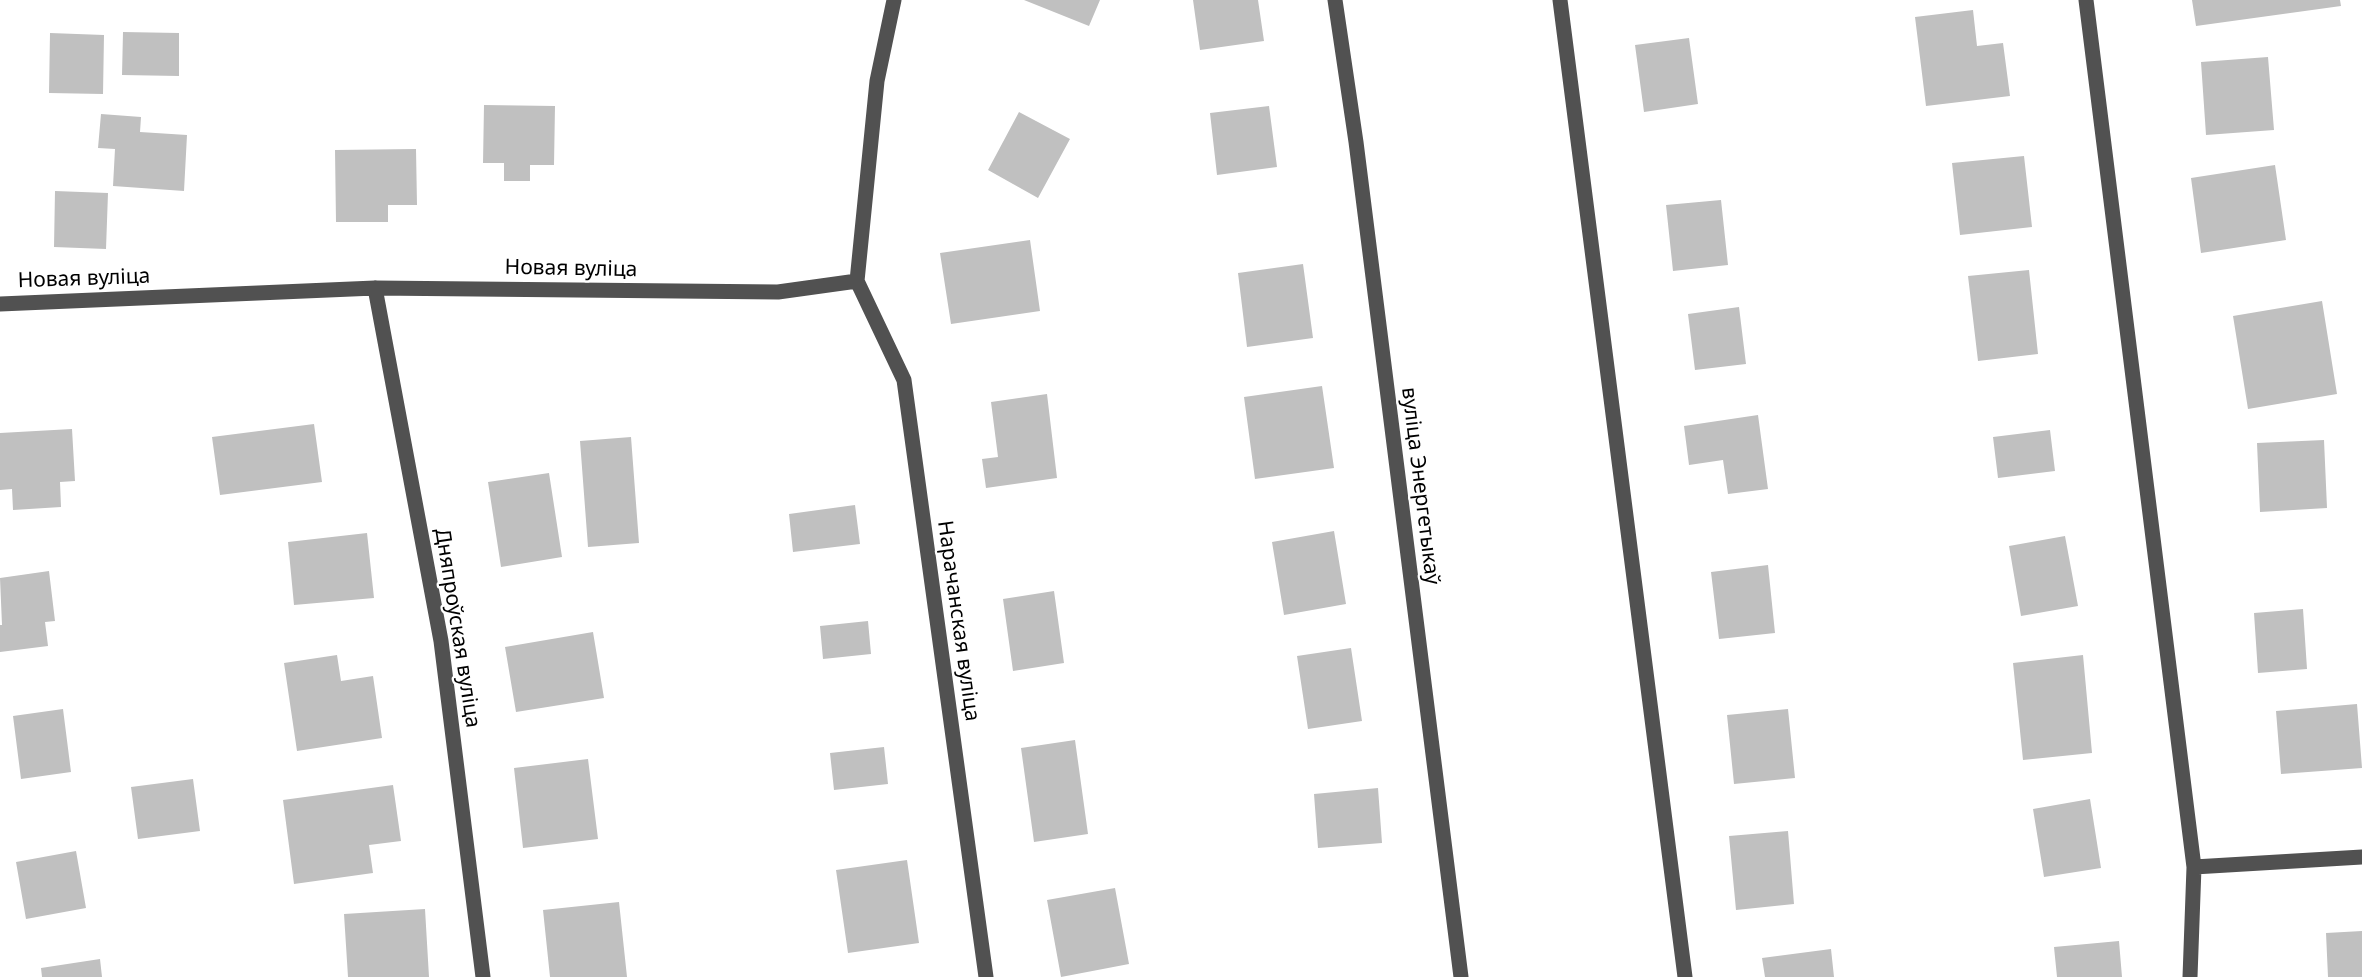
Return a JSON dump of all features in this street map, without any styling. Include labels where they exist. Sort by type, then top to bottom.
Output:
[{"type":"street","points":[[857,281],[877,81],[894,0]]},
{"type":"street","name":"вуліца Энергетыкаў","points":[[1335,0],[1356,142],[1461,977]]},
{"type":"street","points":[[1560,0],[1685,977]]},
{"type":"street","points":[[2086,0],[2194,867],[2190,977]]},
{"type":"street","name":"Новая вуліца","points":[[0,304],[375,288],[778,292],[857,281]]},
{"type":"street","name":"Нарачанская вуліца","points":[[857,281],[904,380],[986,977]]},
{"type":"street","name":"Дняпроўская вуліца","points":[[375,288],[441,640],[483,977]]},
{"type":"street","points":[[2194,867],[2362,857]]},
{"type":"building","points":[[1024,0],[1100,0],[1089,26]]},
{"type":"building","points":[[1193,0],[1258,0],[1264,41],[1200,50]]},
{"type":"building","points":[[2192,0],[2340,0],[2341,6],[2196,26]]},
{"type":"building","points":[[1973,10],[1977,46],[2003,43],[2010,96],[1926,106],[1915,17]]},
{"type":"building","points":[[123,32],[179,33],[179,76],[122,75]]},
{"type":"building","points":[[50,33],[104,35],[103,94],[49,93]]},
{"type":"building","points":[[1689,38],[1698,104],[1644,112],[1635,45]]},
{"type":"building","points":[[2268,57],[2274,130],[2206,135],[2201,62]]},
{"type":"building","points":[[484,105],[555,106],[554,165],[530,165],[530,181],[504,181],[504,163],[483,163]]},
{"type":"building","points":[[1269,106],[1277,167],[1217,175],[1210,113]]},
{"type":"building","points":[[1019,112],[1070,139],[1038,198],[988,170]]},
{"type":"building","points":[[101,114],[141,117],[140,132],[187,135],[184,191],[113,186],[115,149],[98,148]]},
{"type":"building","points":[[416,149],[417,205],[388,205],[388,222],[336,222],[335,150]]},
{"type":"building","points":[[2024,156],[2032,227],[1960,235],[1952,163]]},
{"type":"building","points":[[2275,165],[2286,240],[2201,253],[2191,178]]},
{"type":"building","points":[[55,191],[108,193],[106,249],[54,247]]},
{"type":"building","points":[[1721,200],[1728,265],[1673,271],[1666,205]]},
{"type":"building","points":[[1030,240],[1040,311],[951,324],[940,253]]},
{"type":"building","points":[[1303,264],[1313,338],[1247,347],[1238,273]]},
{"type":"building","points":[[2029,270],[2038,354],[1978,361],[1968,276]]},
{"type":"building","points":[[2322,301],[2337,394],[2248,409],[2233,316]]},
{"type":"building","points":[[1739,307],[1746,364],[1695,370],[1688,314]]},
{"type":"building","points":[[1322,386],[1334,468],[1255,479],[1244,397]]},
{"type":"building","points":[[1047,394],[1057,478],[986,488],[982,459],[998,457],[991,402]]},
{"type":"building","points":[[1758,415],[1768,489],[1728,494],[1723,460],[1689,465],[1684,426]]},
{"type":"building","points":[[314,424],[322,482],[220,495],[212,437]]},
{"type":"building","points":[[72,429],[75,481],[60,482],[61,507],[13,510],[12,489],[0,490],[0,433]]},
{"type":"building","points":[[2050,430],[2055,471],[1998,478],[1993,437]]},
{"type":"building","points":[[631,437],[639,543],[588,547],[580,441]]},
{"type":"building","points":[[2324,440],[2327,508],[2260,512],[2257,443]]},
{"type":"building","points":[[549,473],[562,557],[501,567],[488,482]]},
{"type":"building","points":[[855,505],[860,544],[793,552],[789,514]]},
{"type":"building","points":[[1334,531],[1346,604],[1284,615],[1272,542]]},
{"type":"building","points":[[367,533],[374,598],[294,605],[288,542]]},
{"type":"building","points":[[2065,536],[2078,606],[2021,616],[2009,546]]},
{"type":"building","points":[[1768,565],[1775,633],[1719,639],[1711,572]]},
{"type":"building","points":[[49,571],[55,621],[45,622],[48,646],[0,652],[0,625],[2,625],[0,578]]},
{"type":"building","points":[[1054,591],[1064,663],[1013,671],[1003,599]]},
{"type":"building","points":[[2303,609],[2307,669],[2258,673],[2254,613]]},
{"type":"building","points":[[868,621],[871,654],[823,659],[820,626]]},
{"type":"building","points":[[593,632],[604,698],[516,712],[505,647]]},
{"type":"building","points":[[1351,648],[1362,721],[1308,729],[1297,656]]},
{"type":"building","points":[[337,655],[341,681],[373,676],[382,738],[297,751],[284,663]]},
{"type":"building","points":[[2083,655],[2092,753],[2023,760],[2013,663]]},
{"type":"building","points":[[2357,704],[2362,768],[2281,774],[2276,711]]},
{"type":"building","points":[[63,709],[71,772],[21,779],[13,716]]},
{"type":"building","points":[[1788,709],[1795,778],[1734,784],[1727,715]]},
{"type":"building","points":[[1075,740],[1088,834],[1034,842],[1021,748]]},
{"type":"building","points":[[884,747],[888,784],[834,790],[830,753]]},
{"type":"building","points":[[588,759],[598,839],[523,848],[514,768]]},
{"type":"building","points":[[193,779],[200,831],[138,839],[131,787]]},
{"type":"building","points":[[393,785],[401,841],[369,845],[373,873],[294,884],[283,800]]},
{"type":"building","points":[[1378,788],[1382,843],[1318,848],[1314,794]]},
{"type":"building","points":[[2090,799],[2101,868],[2044,877],[2033,809]]},
{"type":"building","points":[[1788,831],[1794,904],[1736,910],[1729,836]]},
{"type":"building","points":[[76,851],[86,908],[26,919],[16,862]]},
{"type":"building","points":[[907,860],[919,943],[848,953],[836,870]]},
{"type":"building","points":[[1115,888],[1129,964],[1061,977],[1047,900]]},
{"type":"building","points":[[619,902],[627,977],[550,977],[543,910]]},
{"type":"building","points":[[425,909],[429,977],[348,977],[344,914]]},
{"type":"building","points":[[2362,931],[2362,977],[2328,977],[2326,933]]},
{"type":"building","points":[[2119,941],[2122,977],[2057,977],[2054,947]]},
{"type":"building","points":[[1831,949],[1834,977],[1765,977],[1762,958]]},
{"type":"building","points":[[100,959],[102,977],[42,977],[41,968]]}]
